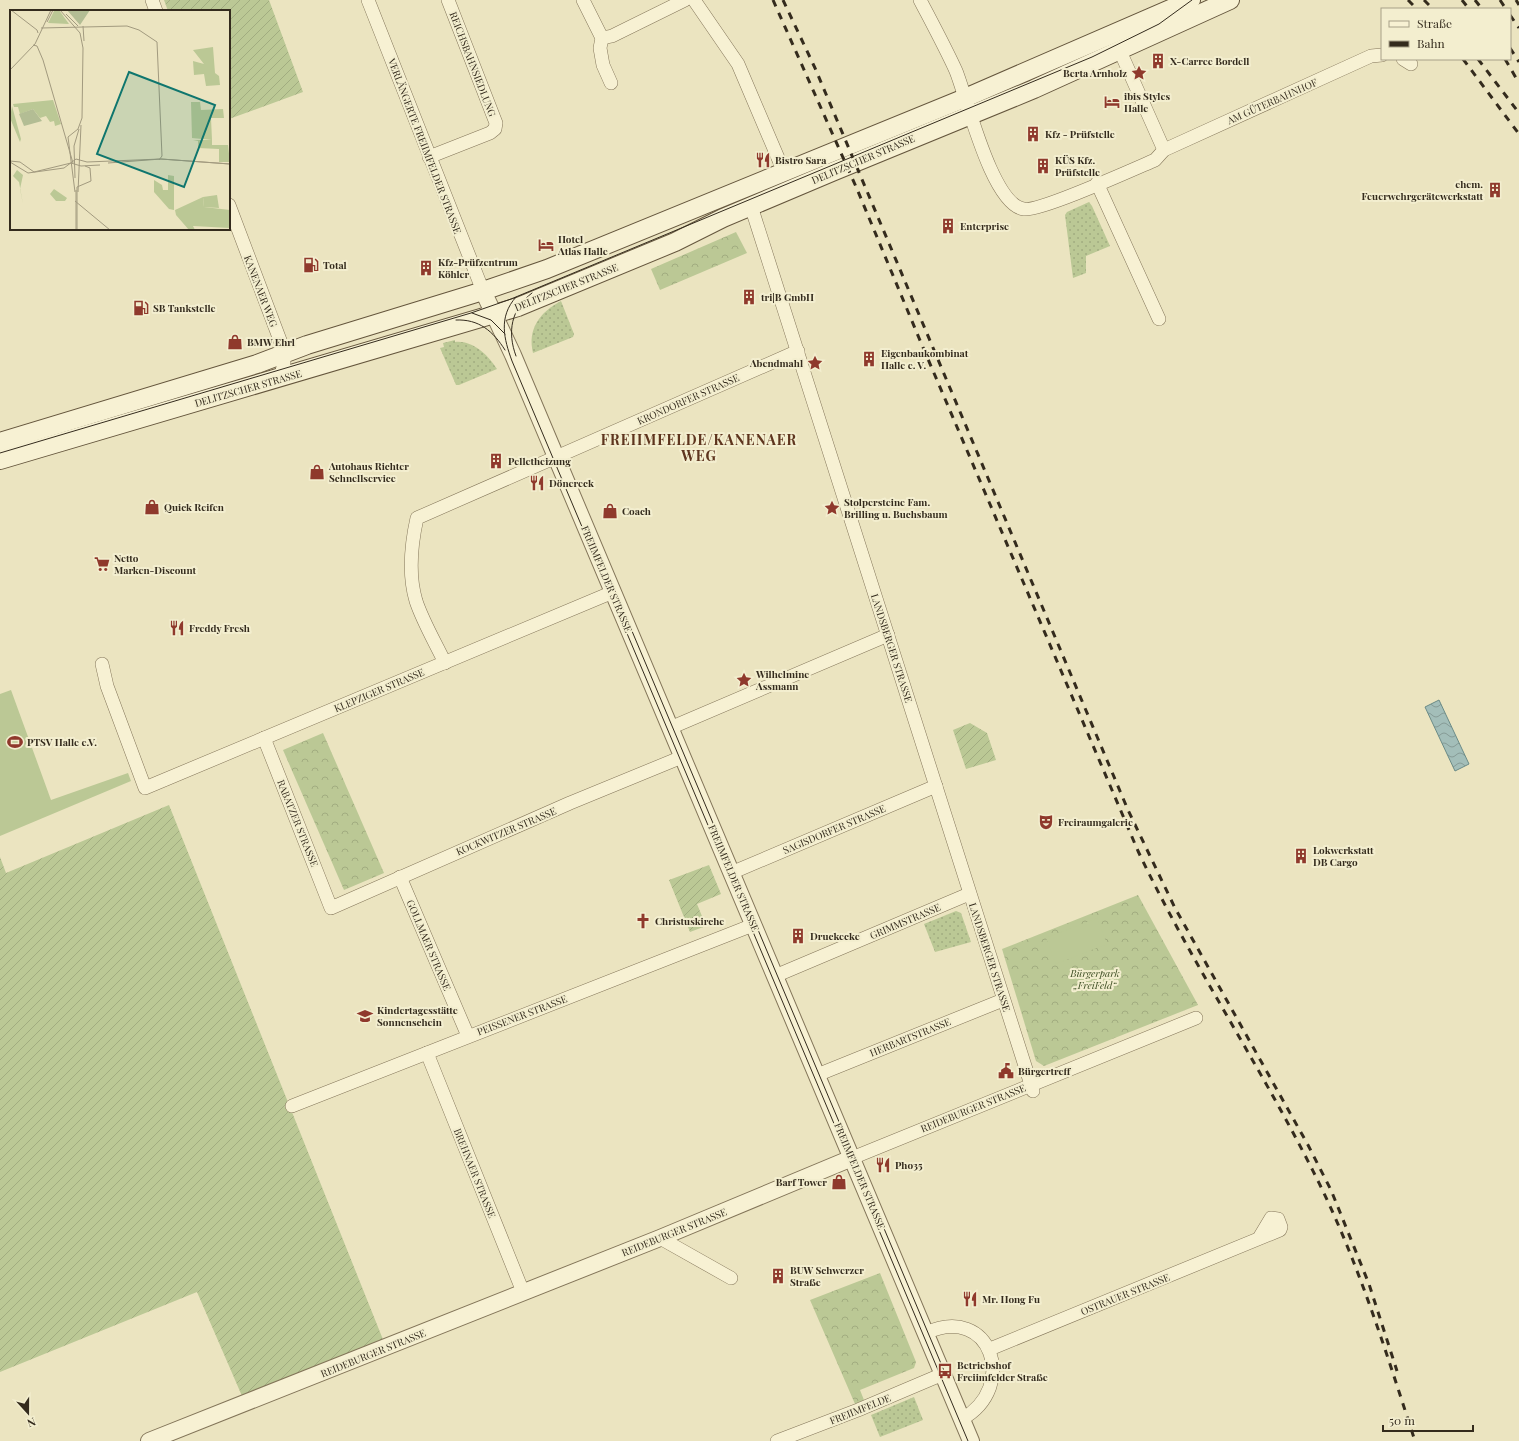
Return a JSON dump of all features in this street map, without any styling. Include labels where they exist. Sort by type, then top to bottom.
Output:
[{"type":"main road","name":"DELITZSCHER STRASSE","points":[[0,442],[258,364],[308,345],[483,291],[547,269],[965,98],[1191,0]]},
{"type":"main road","name":"DELITZSCHER STRASSE","points":[[0,460],[496,315],[556,292],[675,242],[751,206],[971,115],[1120,51],[1230,0]]},
{"type":"street","points":[[152,0],[156,10]]},
{"type":"street","name":"VERLÄNGERTE FREIIMFELDER STRASSE","points":[[368,0],[483,291]]},
{"type":"street","name":"REICHSBAHNSIEDLUNG","points":[[429,157],[490,133],[495,129],[496,123],[448,0]]},
{"type":"street","points":[[583,0],[602,38],[600,48],[603,65],[610,83]]},
{"type":"street","points":[[602,38],[612,36],[685,0]]},
{"type":"street","points":[[694,0],[738,64],[784,172]]},
{"type":"street","name":"AM GÜTERBAHNHOF","points":[[920,0],[956,71],[971,115],[998,184],[1011,202],[1024,209],[1044,205],[1155,160],[1164,150],[1371,56],[1381,54]]},
{"type":"street","points":[[1120,51],[1164,150]]},
{"type":"street","points":[[1097,183],[1160,319]]},
{"type":"street","name":"LANDSBERGER STRASSE","points":[[751,206],[1032,1088]]},
{"type":"street","name":"KANENAER WEG","points":[[230,208],[284,354],[284,363],[280,379]]},
{"type":"street","points":[[483,291],[496,315]]},
{"type":"street","name":"FREIIMFELDER STRASSE","points":[[496,315],[971,1441]]},
{"type":"street","name":"KRONDORFER STRASSE","points":[[445,663],[416,601],[412,575],[411,551],[417,518],[798,351]]},
{"type":"street","name":"KLEPZIGER STRASSE","points":[[102,664],[107,686],[145,788],[613,592]]},
{"type":"street","points":[[670,728],[888,635]]},
{"type":"street","name":"RABATZER STRASSE","points":[[264,738],[331,908]]},
{"type":"street","name":"KOCKWITZER STRASSE","points":[[331,908],[400,877],[682,757]]},
{"type":"street","name":"SAGISDORFER STRASSE","points":[[731,873],[936,786]]},
{"type":"street","name":"GOLLMAER STRASSE","points":[[400,877],[468,1036]]},
{"type":"street","name":"GRIMMSTRASSE","points":[[775,976],[969,894]]},
{"type":"street","name":"PEISSENER STRASSE","points":[[292,1106],[753,925]]},
{"type":"street","name":"HERBARTSTRASSE","points":[[817,1075],[1003,1000]]},
{"type":"street","name":"REIDEBURGER STRASSE","points":[[149,1441],[660,1238],[852,1158],[1032,1088],[1196,1018]]},
{"type":"street","name":"BREHNAER STRASSE","points":[[427,1053],[523,1292]]},
{"type":"street","points":[[660,1238],[731,1278]]},
{"type":"street","name":"OSTRAUER STRASSE","points":[[990,1349],[1259,1238]]},
{"type":"street","points":[[926,1333],[947,1326],[966,1329],[974,1332],[983,1339],[990,1349],[994,1363],[991,1388],[981,1404],[962,1419]]},
{"type":"street","name":"FREIIMFELDE","points":[[777,1441],[858,1410],[943,1374]]},
{"type":"green space","points":[[164,0],[269,0],[303,92],[230,119],[230,10],[168,10]]},
{"type":"green space","points":[[1089,202],[1110,246],[1086,256],[1086,273],[1073,278],[1065,215],[1067,212]]},
{"type":"green space","points":[[736,232],[747,253],[660,290],[651,269]]},
{"type":"green space","points":[[561,301],[574,334],[573,337],[533,353],[532,336],[537,322],[547,310]]},
{"type":"green space","points":[[455,340],[455,342],[473,345],[484,353],[497,369],[456,385],[440,348],[444,347],[443,343]]},
{"type":"green space","name":"PTSV Halle e.V.","points":[[11,690],[51,800],[128,773],[131,781],[0,836],[0,694]]},
{"type":"green space","points":[[970,723],[987,733],[996,760],[966,769],[953,730]]},
{"type":"green space","points":[[323,733],[384,873],[344,890],[283,750]]},
{"type":"green space","points":[[169,805],[386,1347],[245,1403],[197,1292],[0,1372],[0,857],[6,873]]},
{"type":"green space","points":[[709,865],[721,894],[697,904],[706,926],[690,932],[669,880]]},
{"type":"green space","name":"Bürgerpark „FreiFeld“","points":[[1138,895],[1198,1005],[1044,1066],[1036,1061],[1002,949]]},
{"type":"green space","points":[[956,911],[961,913],[971,942],[935,952],[924,924]]},
{"type":"green space","points":[[1097,918],[1107,944],[1056,964],[1046,938]]},
{"type":"green space","points":[[880,1273],[916,1362],[914,1368],[860,1390],[864,1400],[855,1404],[810,1300]]},
{"type":"green space","points":[[914,1397],[923,1420],[880,1437],[871,1415]]},
{"type":"water","points":[[1439,700],[1469,764],[1455,771],[1425,707]]},
{"type":"tram line","points":[[0,453],[471,313],[511,299],[1092,57],[1159,24],[1192,0]]},
{"type":"tram line","points":[[516,356],[512,338],[515,314],[519,306],[532,293]]},
{"type":"tram line","points":[[516,297],[507,312],[504,328],[512,361],[968,1441]]},
{"type":"tram line","points":[[472,313],[491,320],[505,334]]},
{"type":"tram line","points":[[456,320],[472,322],[485,328],[496,337],[505,350]]},
{"type":"tram line","points":[[602,560],[945,1373]]},
{"type":"railway","points":[[773,0],[857,189],[1138,851],[1181,935],[1276,1101],[1320,1185],[1334,1216],[1348,1248],[1372,1312],[1415,1441]]},
{"type":"railway","points":[[783,0],[815,68],[1128,810],[1175,908],[1308,1145],[1331,1190],[1369,1284],[1397,1371]]},
{"type":"railway","points":[[1408,0],[1416,8]]},
{"type":"railway","points":[[1424,0],[1432,8]]},
{"type":"railway","points":[[1462,0],[1468,8]]},
{"type":"railway","points":[[1475,0],[1481,8]]},
{"type":"railway","points":[[1500,0],[1505,8]]},
{"type":"railway","points":[[1516,0],[1519,5]]},
{"type":"railway","points":[[1511,16],[1519,28]]},
{"type":"railway","points":[[1511,50],[1519,62]]},
{"type":"railway","points":[[1464,60],[1519,134]]},
{"type":"railway","points":[[1479,60],[1519,113]]},
{"type":"railway","points":[[1506,60],[1519,83]]},
{"type":"place","name":"X-Carree Bordell","points":[[1158,61]]},
{"type":"place","name":"Berta Arnholz","points":[[1139,73]]},
{"type":"place","name":"ibis Styles Halle","points":[[1112,102]]},
{"type":"place","name":"Kfz - Prüfstelle","points":[[1033,134]]},
{"type":"place","name":"Bistro Sara","points":[[763,160]]},
{"type":"place","name":"KÜS Kfz. Prüfstelle","points":[[1043,166]]},
{"type":"place","name":"ehem. Feuerwehrgerätewerkstatt","points":[[1495,190]]},
{"type":"place","name":"Enterprise","points":[[948,226]]},
{"type":"place","name":"Hotel Atlas Halle","points":[[546,245]]},
{"type":"place","name":"Total","points":[[311,265]]},
{"type":"place","name":"Kfz-Prüfzentrum Köhler","points":[[426,268]]},
{"type":"place","name":"tri|B GmbH","points":[[749,297]]},
{"type":"place","name":"SB Tankstelle","points":[[141,308]]},
{"type":"place","name":"BMW Ehrl","points":[[235,342]]},
{"type":"place","name":"Eigenbaukombinat Halle e. V.","points":[[869,359]]},
{"type":"place","name":"Abendmahl","points":[[815,363]]},
{"type":"place","name":"Pelletheizung","points":[[496,461]]},
{"type":"place","name":"Autohaus Richter Schnellservice","points":[[317,472]]},
{"type":"place","name":"Dönereck","points":[[537,483]]},
{"type":"place","name":"Quick Reifen","points":[[152,507]]},
{"type":"place","name":"Stolpersteine Fam. Brilling u. Buchsbaum","points":[[832,508]]},
{"type":"place","name":"Coach","points":[[610,511]]},
{"type":"place","name":"Netto Marken-Discount","points":[[102,564]]},
{"type":"place","name":"Freddy Fresh","points":[[177,628]]},
{"type":"place","name":"Wilhelmine Assmann","points":[[744,680]]},
{"type":"place","name":"PTSV Halle e.V.","points":[[15,742]]},
{"type":"place","name":"Freiraumgalerie","points":[[1046,822]]},
{"type":"place","name":"Lokwerkstatt DB Cargo","points":[[1301,856]]},
{"type":"place","name":"Christuskirche","points":[[643,921]]},
{"type":"place","name":"Druckecke","points":[[798,936]]},
{"type":"place","name":"Kindertagesstätte Sonnenschein","points":[[365,1016]]},
{"type":"place","name":"Bürgertreff","points":[[1006,1071]]},
{"type":"place","name":"Pho35","points":[[883,1165]]},
{"type":"place","name":"Barf Tower","points":[[839,1182]]},
{"type":"place","name":"BUW Schwerzer Straße","points":[[778,1276]]},
{"type":"place","name":"Mr. Hong Fu","points":[[970,1299]]},
{"type":"place","name":"Betriebshof Freiimfelder Straße","points":[[945,1371]]},
{"type":"district","name":"FREIIMFELDE/KANENAER WEG","points":[[699,448]]}]
